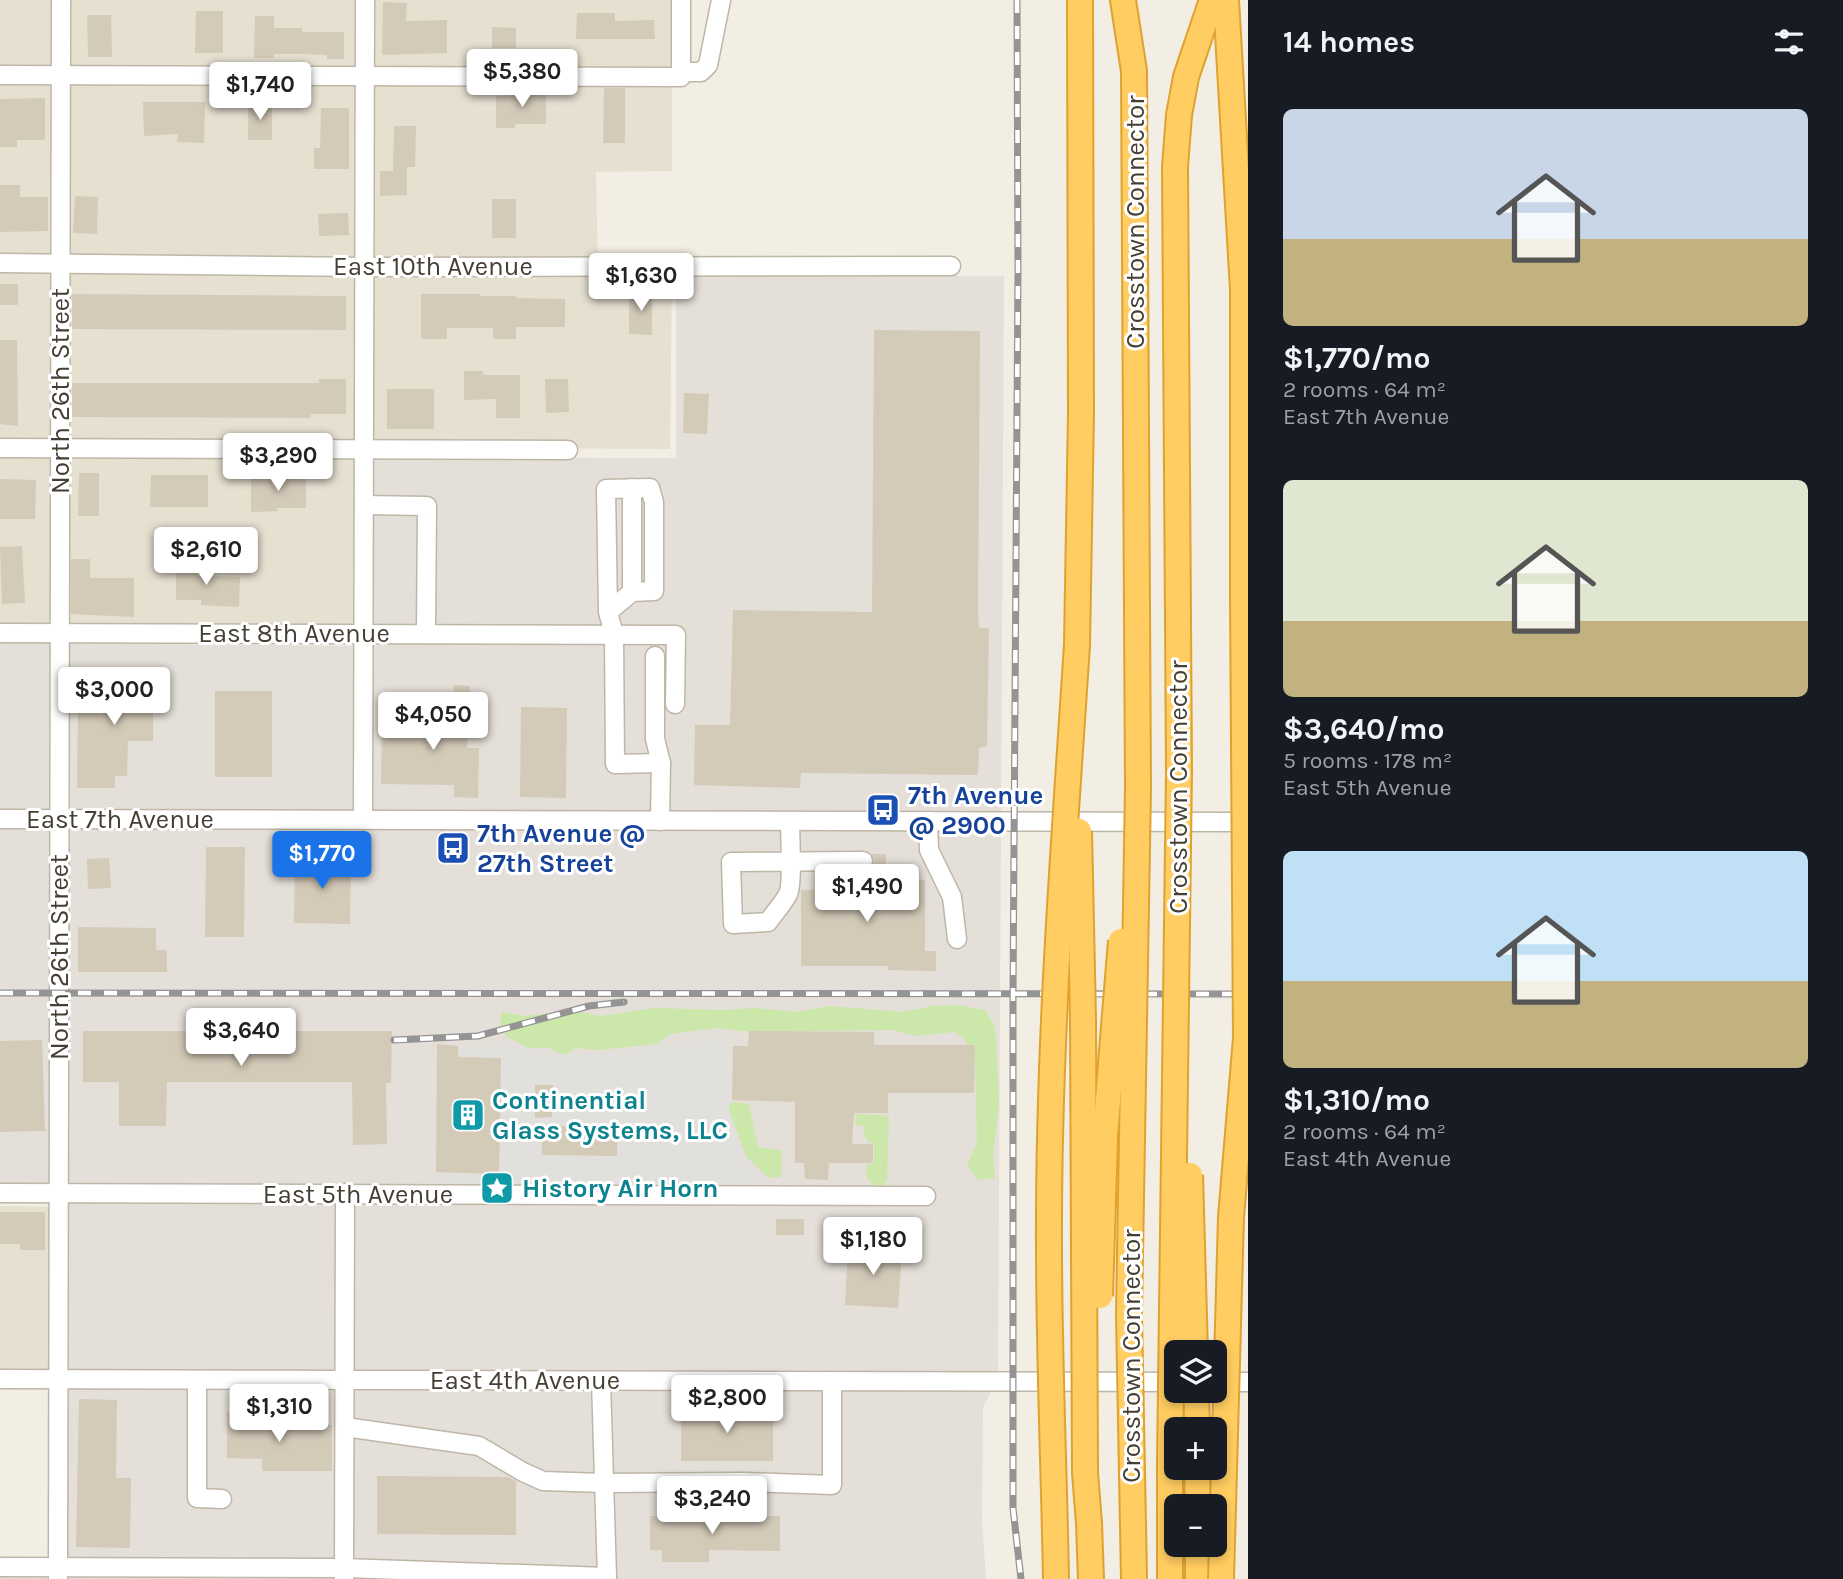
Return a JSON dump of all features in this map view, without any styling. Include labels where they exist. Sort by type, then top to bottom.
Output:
[{"type":"highway","name":"Crosstown Connector","points":[[1056,1579],[1049,1245],[1051,1100],[1061,888],[1077,645],[1081,412],[1080,0]]},
{"type":"highway","name":"Crosstown Connector","points":[[1123,0],[1134,71],[1138,788],[1129,1314],[1134,1579]]},
{"type":"highway","name":"Crosstown Connector","points":[[1170,1579],[1179,846],[1175,167],[1186,77],[1212,0]]},
{"type":"highway","points":[[1226,0],[1243,290],[1248,1131]]},
{"type":"highway","points":[[1077,645],[1083,1019],[1085,1473],[1090,1523],[1091,1579]]},
{"type":"highway","points":[[1090,1523],[1095,1473],[1105,1137],[1115,993],[1138,788]]},
{"type":"highway","points":[[1179,846],[1187,974],[1195,1340]]},
{"type":"highway","points":[[1222,1579],[1231,1217],[1246,1038]]},
{"type":"highway","points":[[1198,1557],[1198,1579]]},
{"type":"street","name":"North 26th Street","points":[[58,1573],[61,0]]},
{"type":"street","points":[[363,820],[365,0]]},
{"type":"street","points":[[681,0],[681,74]]},
{"type":"street","points":[[0,75],[365,76],[701,72],[708,65],[721,0]]},
{"type":"street","name":"East 10th Avenue","points":[[0,264],[364,267],[951,266]]},
{"type":"street","points":[[0,449],[568,450]]},
{"type":"street","points":[[608,612],[632,592],[654,591],[653,502],[650,488],[606,489],[608,612],[614,634],[615,764],[661,763]]},
{"type":"street","points":[[364,505],[427,506],[426,633]]},
{"type":"street","name":"East 8th Avenue","points":[[0,633],[676,635],[675,704]]},
{"type":"street","points":[[655,656],[655,738],[661,763],[660,821]]},
{"type":"street","name":"East 7th Avenue","points":[[0,819],[1248,822]]},
{"type":"street","points":[[790,821],[790,862],[789,892],[768,922],[733,923],[732,862],[790,862],[863,862]]},
{"type":"street","points":[[929,821],[929,850],[953,897],[957,939]]},
{"type":"street","name":"East 5th Avenue","points":[[0,1193],[926,1196]]},
{"type":"street","points":[[344,1573],[345,1194]]},
{"type":"street","name":"East 4th Avenue","points":[[0,1379],[1164,1382]]},
{"type":"street","points":[[197,1380],[197,1499],[222,1499]]},
{"type":"street","points":[[0,1567],[58,1573],[607,1577],[601,1381]]},
{"type":"street","points":[[345,1427],[479,1446],[523,1472],[543,1480],[832,1485],[832,1381]]},
{"type":"street","points":[[1227,1382],[1248,1382]]},
{"type":"shaded area","points":[[0,0],[672,0],[672,171],[596,172],[598,275],[672,275],[670,449],[357,447],[357,630],[0,626]]},
{"type":"shaded area","points":[[676,276],[1004,276],[998,1379],[983,1407],[982,1521],[986,1579],[0,1579],[0,1574],[53,1575],[55,1191],[0,1190],[0,643],[369,646],[372,457],[676,458]]},
{"type":"shaded area","points":[[728,1038],[728,1110],[743,1157],[765,1181],[765,1189],[436,1187],[438,1174],[503,1175],[502,1058],[460,1056],[460,1045],[511,1044],[549,1054],[591,1054]]},
{"type":"shaded area","points":[[0,1206],[58,1207],[56,1374],[0,1374]]},
{"type":"green space","points":[[958,1005],[985,1010],[995,1026],[999,1103],[993,1156],[995,1178],[979,1180],[967,1166],[977,1142],[975,1064],[965,1040],[955,1032],[914,1036],[894,1030],[750,1032],[716,1028],[670,1034],[657,1044],[599,1050],[575,1048],[565,1056],[550,1048],[528,1048],[506,1036],[500,1024],[502,1012],[526,1016],[570,1010],[601,1016],[655,1008],[755,1008],[797,1012],[829,1006],[902,1012],[932,1006]]},
{"type":"green space","points":[[729,1104],[749,1104],[758,1147],[782,1150],[781,1177],[769,1178],[746,1156],[729,1110]]},
{"type":"green space","points":[[856,1114],[889,1116],[887,1180],[883,1186],[874,1185],[866,1177],[867,1164],[874,1163],[874,1143],[868,1142],[863,1132],[865,1127],[855,1124]]},
{"type":"building","points":[[383,2],[407,3],[406,21],[447,20],[447,53],[382,55]]},
{"type":"building","points":[[196,11],[223,11],[223,53],[195,53]]},
{"type":"building","points":[[577,13],[615,13],[615,21],[654,20],[655,39],[576,39]]},
{"type":"building","points":[[87,15],[111,15],[112,57],[88,57]]},
{"type":"building","points":[[255,16],[274,16],[274,28],[302,28],[302,32],[344,32],[344,59],[327,59],[327,55],[305,54],[274,54],[274,58],[254,58]]},
{"type":"building","points":[[492,27],[516,28],[516,48],[492,48]]},
{"type":"building","points":[[525,88],[546,89],[546,124],[515,124],[515,128],[496,128],[496,96],[525,95]]},
{"type":"building","points":[[604,88],[625,88],[625,143],[603,143]]},
{"type":"building","points":[[45,98],[45,140],[17,140],[17,147],[0,147],[0,99]]},
{"type":"building","points":[[143,102],[205,102],[204,143],[177,142],[178,134],[144,136]]},
{"type":"building","points":[[248,103],[272,103],[272,140],[248,140]]},
{"type":"building","points":[[321,108],[349,108],[349,169],[314,169],[314,148],[320,148]]},
{"type":"building","points":[[394,126],[416,126],[415,167],[407,167],[407,195],[380,196],[380,171],[393,171]]},
{"type":"building","points":[[0,185],[20,185],[20,197],[48,197],[48,231],[0,232]]},
{"type":"building","points":[[75,196],[98,197],[97,234],[73,233]]},
{"type":"building","points":[[492,199],[516,199],[516,238],[492,238]]},
{"type":"building","points":[[348,213],[349,235],[319,236],[318,214]]},
{"type":"building","points":[[0,284],[18,284],[18,305],[0,305]]},
{"type":"building","points":[[629,292],[652,292],[652,335],[629,334]]},
{"type":"building","points":[[72,294],[346,296],[346,330],[72,329]]},
{"type":"building","points":[[421,294],[565,299],[565,327],[516,327],[516,339],[493,339],[493,328],[447,328],[447,339],[421,339]]},
{"type":"building","points":[[874,330],[980,331],[978,614],[979,628],[989,628],[987,746],[979,748],[978,775],[801,773],[800,788],[694,785],[695,725],[730,725],[733,610],[872,612]]},
{"type":"building","points":[[0,340],[17,340],[18,426],[0,424]]},
{"type":"building","points":[[464,371],[483,371],[483,375],[520,375],[520,418],[496,418],[496,399],[464,400]]},
{"type":"building","points":[[319,379],[346,379],[346,414],[311,414],[311,418],[72,417],[72,383],[319,383]]},
{"type":"building","points":[[545,379],[568,379],[569,412],[546,413]]},
{"type":"building","points":[[387,389],[434,389],[434,429],[387,429]]},
{"type":"building","points":[[684,393],[709,394],[707,434],[683,433]]},
{"type":"building","points":[[79,473],[99,473],[99,516],[78,516]]},
{"type":"building","points":[[151,475],[208,475],[208,507],[150,507]]},
{"type":"building","points":[[251,476],[306,477],[306,508],[277,508],[278,511],[251,512]]},
{"type":"building","points":[[0,479],[36,480],[35,519],[0,519]]},
{"type":"building","points":[[22,546],[25,603],[2,604],[0,547]]},
{"type":"building","points":[[71,559],[90,559],[90,578],[134,578],[134,617],[71,614]]},
{"type":"building","points":[[176,563],[197,563],[197,576],[240,577],[239,607],[201,605],[201,600],[176,600]]},
{"type":"building","points":[[103,670],[153,670],[153,741],[128,741],[127,776],[115,776],[115,788],[77,788],[78,705],[103,705]]},
{"type":"building","points":[[454,685],[470,686],[467,748],[479,748],[478,798],[454,797],[454,785],[381,784],[382,722],[452,723]]},
{"type":"building","points":[[215,691],[272,691],[272,777],[215,777]]},
{"type":"building","points":[[521,707],[567,708],[566,798],[520,797]]},
{"type":"building","points":[[206,847],[245,847],[244,937],[205,937]]},
{"type":"building","points":[[872,854],[886,854],[886,879],[925,880],[925,951],[936,951],[936,971],[888,970],[888,966],[801,966],[801,890],[854,889],[854,881],[872,881]]},
{"type":"building","points":[[109,858],[111,888],[88,889],[87,859]]},
{"type":"building","points":[[295,859],[351,860],[350,924],[294,923]]},
{"type":"building","points":[[78,927],[156,928],[156,950],[167,950],[167,972],[78,972]]},
{"type":"building","points":[[83,1031],[392,1031],[391,1083],[386,1083],[387,1144],[353,1145],[352,1082],[167,1082],[166,1126],[119,1126],[119,1082],[83,1082]]},
{"type":"building","points":[[749,1031],[874,1032],[874,1045],[975,1045],[974,1093],[888,1093],[888,1113],[854,1113],[852,1144],[873,1144],[873,1163],[829,1163],[828,1180],[805,1179],[804,1163],[795,1163],[795,1102],[732,1100],[733,1046],[748,1046]]},
{"type":"building","points":[[42,1040],[45,1131],[0,1132],[0,1041]]},
{"type":"building","name":"Continential Glass Systems, LLC","points":[[437,1044],[458,1046],[458,1057],[501,1058],[499,1174],[436,1172]]},
{"type":"building","points":[[535,1085],[553,1085],[552,1117],[535,1118]]},
{"type":"building","points":[[542,1126],[617,1126],[617,1156],[542,1155]]},
{"type":"building","points":[[0,1212],[45,1212],[45,1250],[20,1250],[20,1244],[0,1244]]},
{"type":"building","points":[[776,1219],[804,1219],[804,1235],[776,1235]]},
{"type":"building","points":[[848,1247],[902,1250],[898,1308],[845,1305]]},
{"type":"building","points":[[79,1399],[117,1400],[116,1478],[131,1478],[130,1548],[76,1547]]},
{"type":"building","points":[[681,1409],[773,1409],[773,1461],[681,1461]]},
{"type":"building","points":[[227,1412],[262,1412],[262,1424],[332,1425],[332,1471],[262,1471],[262,1459],[227,1458]]},
{"type":"building","points":[[377,1476],[508,1477],[516,1481],[516,1535],[377,1534]]},
{"type":"building","points":[[650,1516],[780,1516],[780,1551],[709,1550],[709,1562],[662,1562],[662,1550],[650,1550]]},
{"type":"railway","points":[[1017,0],[1013,1508],[1021,1579]]},
{"type":"railway","points":[[0,993],[1248,994]]},
{"type":"railway","points":[[394,1040],[478,1036],[589,1006],[624,1002]]},
{"type":"place","name":"7th Avenue @ 2900","points":[[883,810]]},
{"type":"place","name":"7th Avenue @ 27th Street","points":[[453,848]]},
{"type":"place","name":"Continential Glass Systems, LLC","points":[[468,1115]]},
{"type":"place","name":"History Air Horn","points":[[497,1188]]}]
